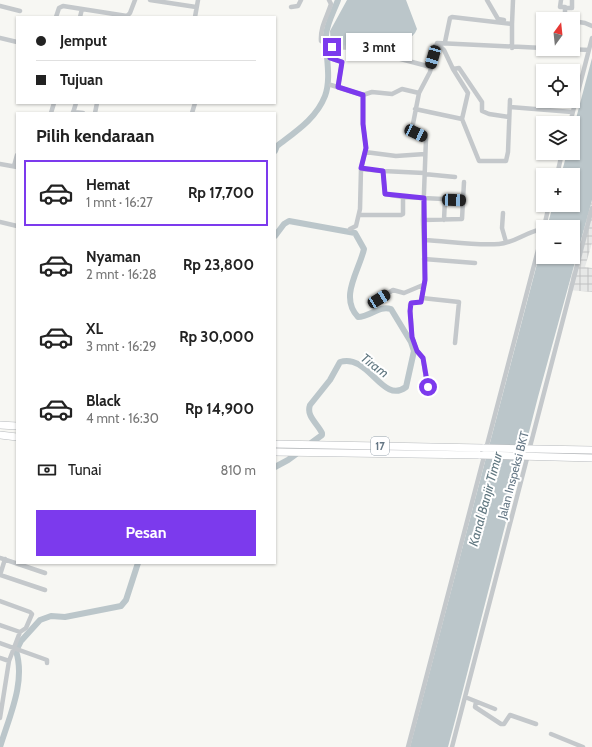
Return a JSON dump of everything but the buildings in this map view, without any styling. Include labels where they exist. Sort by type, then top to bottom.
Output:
[{"type":"highway","points":[[0,425],[16,426]]},
{"type":"highway","points":[[0,435],[16,437]]},
{"type":"highway","name":"17","points":[[276,444],[592,450]]},
{"type":"highway","name":"17","points":[[276,452],[592,458]]},
{"type":"street","points":[[128,16],[135,0]]},
{"type":"street","points":[[153,0],[196,7]]},
{"type":"street","points":[[194,16],[198,0]]},
{"type":"street","points":[[291,7],[298,6],[301,0]]},
{"type":"street","points":[[329,0],[331,4],[323,25],[321,41],[329,46],[359,48],[430,67]]},
{"type":"street","points":[[487,0],[499,20],[507,20],[511,23]]},
{"type":"street","points":[[512,48],[511,23],[513,0]]},
{"type":"street","points":[[561,0],[560,7],[565,8],[572,8],[572,0]]},
{"type":"street","points":[[0,6],[20,11]]},
{"type":"street","points":[[56,16],[61,6],[116,16]]},
{"type":"street","points":[[80,16],[82,9]]},
{"type":"street","points":[[445,42],[451,17],[511,23]]},
{"type":"street","points":[[580,22],[585,22],[592,26]]},
{"type":"street","points":[[0,38],[16,42]]},
{"type":"street","points":[[571,116],[592,38]]},
{"type":"street","points":[[434,388],[427,386],[423,358],[417,351],[412,337],[410,305],[412,303],[420,303],[423,285],[425,137],[412,130],[419,92],[430,72],[435,46],[437,43],[445,42],[512,48],[536,48]]},
{"type":"street","points":[[329,46],[330,58],[342,62],[338,87]]},
{"type":"street","points":[[435,46],[440,46],[444,50],[453,69],[468,93],[462,119],[479,161],[505,162],[508,152],[510,100]]},
{"type":"street","points":[[580,50],[589,50]]},
{"type":"street","points":[[453,69],[459,68],[470,84],[472,90],[482,102],[482,111],[489,114],[509,117]]},
{"type":"street","points":[[331,86],[363,95],[372,92],[392,94],[402,89],[419,92]]},
{"type":"street","points":[[350,229],[356,226],[359,215],[361,168],[365,152],[363,95]]},
{"type":"street","points":[[415,108],[462,119]]},
{"type":"street","points":[[510,108],[572,112]]},
{"type":"street","points":[[365,152],[396,156],[425,154]]},
{"type":"street","points":[[0,164],[15,167]]},
{"type":"street","points":[[361,168],[455,176]]},
{"type":"street","points":[[383,171],[384,194],[403,197],[463,200]]},
{"type":"street","points":[[423,220],[462,219],[464,182]]},
{"type":"street","points":[[359,215],[402,215],[403,197]]},
{"type":"street","points":[[444,220],[445,199]]},
{"type":"street","name":"Jalan Inspeksi BKT","points":[[452,747],[592,208]]},
{"type":"street","points":[[503,213],[502,228],[506,242]]},
{"type":"street","points":[[0,222],[16,226]]},
{"type":"street","points":[[424,240],[490,244],[506,242],[536,230]]},
{"type":"street","points":[[408,747],[536,256]]},
{"type":"street","points":[[424,259],[475,263]]},
{"type":"street","points":[[379,299],[393,290],[404,293],[423,285]]},
{"type":"street","points":[[422,298],[459,302],[455,343]]},
{"type":"street","points":[[0,558],[16,563]]},
{"type":"street","points":[[5,559],[0,575],[45,590]]},
{"type":"street","points":[[19,564],[45,573]]},
{"type":"street","points":[[0,601],[30,612],[31,616],[24,631],[20,632],[0,625]]},
{"type":"street","points":[[0,718],[2,693],[9,661],[17,649],[20,632]]},
{"type":"street","points":[[0,643],[47,660],[47,663]]},
{"type":"street","points":[[0,658],[9,661]]},
{"type":"street","points":[[0,676],[6,678]]},
{"type":"street","points":[[465,697],[495,709]]},
{"type":"street","points":[[476,702],[475,707],[502,724],[504,724],[510,715],[536,724]]},
{"type":"street","points":[[551,734],[583,747]]},
{"type":"shaded area","points":[[592,198],[592,243],[585,267],[592,268],[592,292],[568,290],[575,264],[580,264],[580,244]]},
{"type":"water","points":[[347,0],[406,0],[417,29],[395,55],[331,46],[330,31]]},
{"type":"water","points":[[592,58],[592,200],[580,244],[580,220],[549,220],[551,212],[580,212],[580,168],[563,168],[565,160],[580,160],[580,116],[577,116]]},
{"type":"water","name":"Kanal Banjir Timur","points":[[537,264],[574,264],[538,397],[448,747],[410,747]]},
{"type":"waterway","name":"Tiram","points":[[276,148],[277,146],[311,118],[325,96],[328,81],[326,35],[329,22],[338,0]]},
{"type":"waterway","name":"Tiram","points":[[276,235],[284,224],[289,221],[355,233],[364,249],[350,292],[350,301],[353,309],[358,317],[382,309],[391,309],[411,342],[414,351],[406,387],[397,391],[382,385],[359,365],[350,361],[340,362],[330,380],[310,405],[309,409],[309,413],[320,429],[322,435],[288,460],[276,466]]},
{"type":"waterway","points":[[0,747],[12,712],[18,687],[19,663],[16,651],[21,641],[40,620],[51,616],[65,617],[121,606],[126,600],[138,564]]},
{"type":"route","points":[[332,47],[329,52],[330,58],[342,62],[338,87],[363,95],[363,124],[366,148],[361,168],[383,171],[384,194],[424,198],[423,220],[425,280],[421,302],[417,304],[411,303],[410,305],[410,323],[413,341],[417,351],[423,358],[426,384],[428,387]]}]
